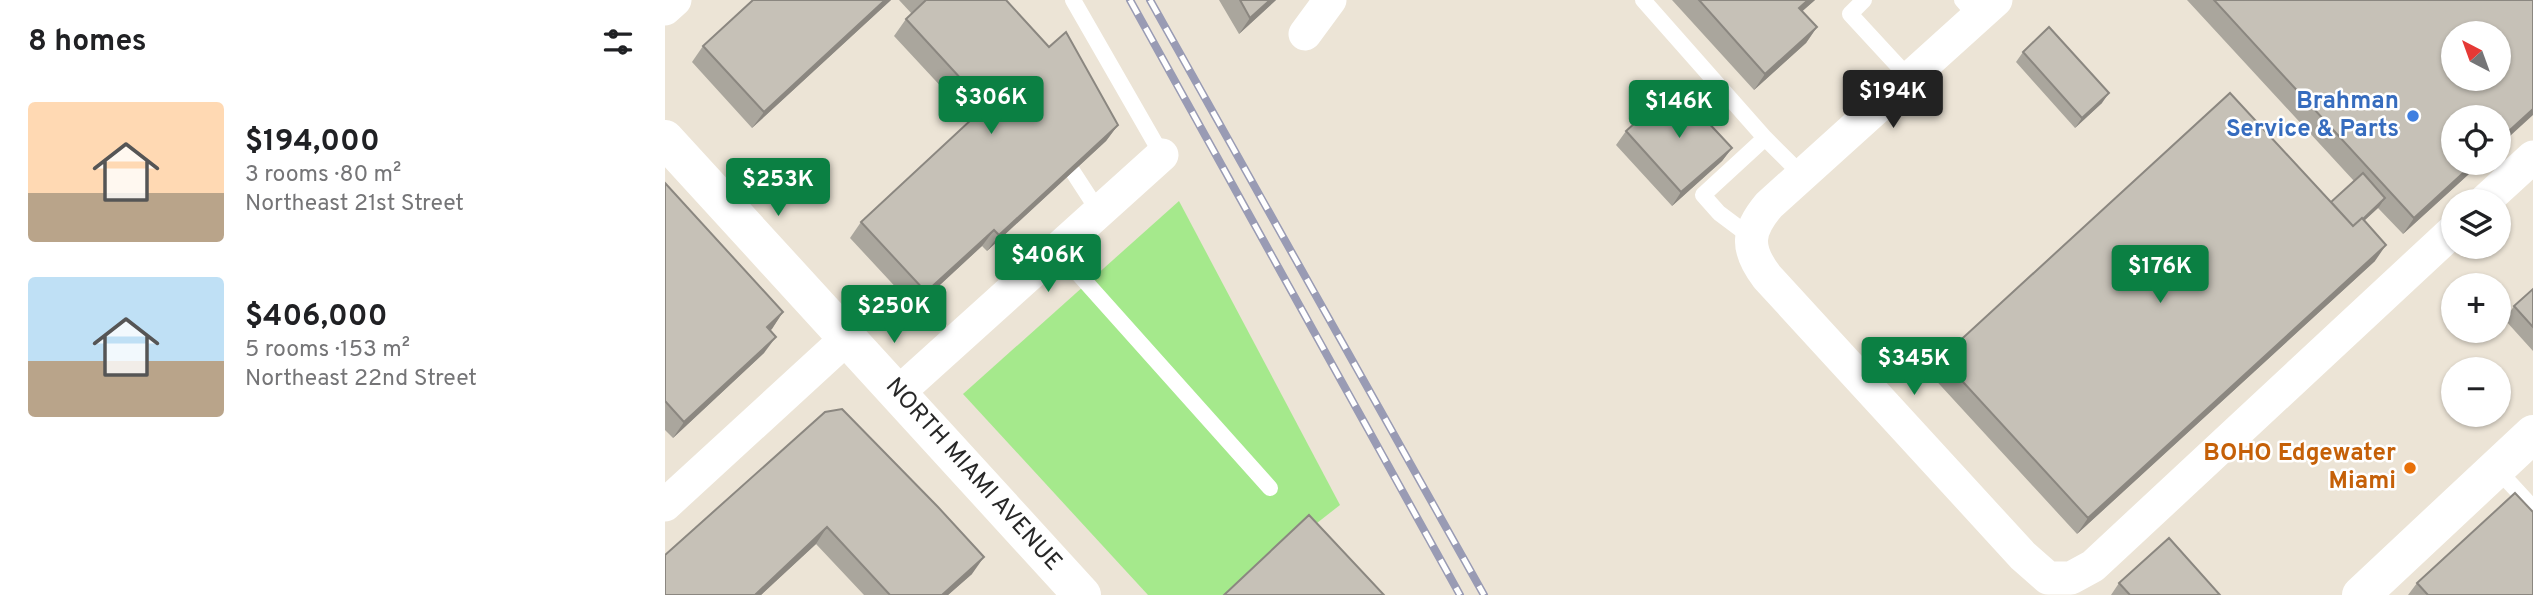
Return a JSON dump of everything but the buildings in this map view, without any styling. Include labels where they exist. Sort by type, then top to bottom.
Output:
[{"type":"main road","name":"NORTH MIAMI AVENUE","points":[[665,139],[1082,595]]},
{"type":"main road","points":[[2361,595],[2533,435]]},
{"type":"street","points":[[665,9],[675,0]]},
{"type":"street","points":[[1305,34],[1330,0]]},
{"type":"street","points":[[1978,6],[1910,79],[1769,205],[1759,216],[1751,237],[1753,251],[1767,277],[2035,569],[2063,587],[2071,578],[2093,566],[2441,242]]},
{"type":"street","points":[[898,393],[1162,155]]},
{"type":"street","points":[[2499,189],[2533,157]]},
{"type":"street","points":[[665,505],[847,338]]},
{"type":"lane","points":[[1073,0],[1162,155]]},
{"type":"lane","points":[[1643,0],[1765,138],[1803,176]]},
{"type":"lane","points":[[1864,0],[1850,14],[1910,79]]},
{"type":"lane","points":[[1751,237],[1719,213],[1703,195],[1765,138]]},
{"type":"lane","points":[[1073,172],[1099,212]]},
{"type":"lane","points":[[1057,250],[1270,488]]},
{"type":"lane","points":[[2496,469],[2533,508]]},
{"type":"green space","points":[[1179,201],[1340,505],[1225,595],[1148,595],[963,394]]},
{"type":"railway","points":[[1130,0],[1460,595]]},
{"type":"railway","points":[[1150,0],[1484,595]]},
{"type":"place","name":"Brahman Service & Parts","points":[[2413,116]]},
{"type":"place","name":"BOHO Edgewater Miami","points":[[2410,468]]}]
